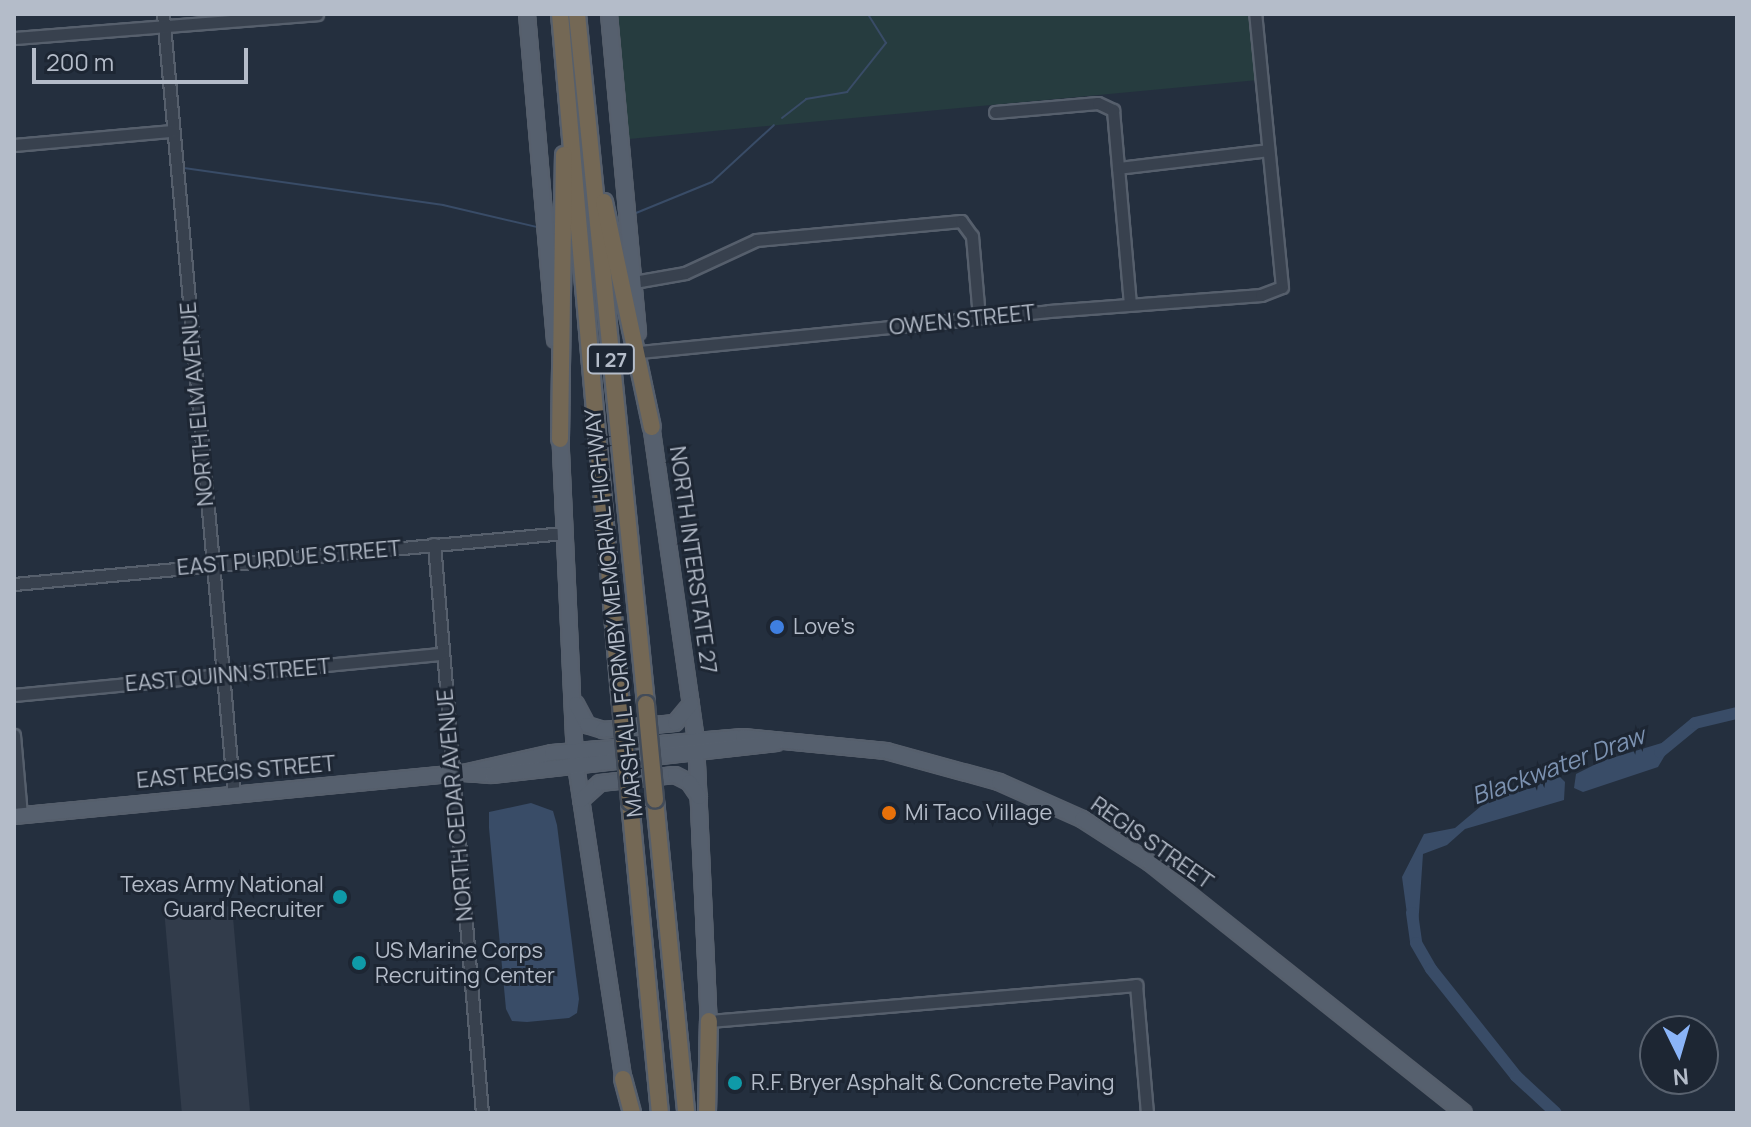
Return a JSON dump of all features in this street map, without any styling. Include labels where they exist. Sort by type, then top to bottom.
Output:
[{"type":"highway","name":"MARSHALL FORMBY MEMORIAL HIGHWAY","points":[[560,14],[660,1113]]},
{"type":"highway","points":[[579,14],[608,230],[652,427]]},
{"type":"highway","name":"MARSHALL FORMBY MEMORIAL HIGHWAY","points":[[579,14],[686,1113]]},
{"type":"highway","points":[[560,439],[568,90]]},
{"type":"highway","points":[[707,1113],[709,1021]]},
{"type":"highway","points":[[623,1079],[630,1113]]},
{"type":"main road","points":[[527,14],[560,439],[576,759],[623,1079]]},
{"type":"main road","name":"NORTH INTERSTATE 27","points":[[609,14],[640,352],[697,748],[715,1113]]},
{"type":"main road","points":[[572,696],[584,721],[595,729],[675,723],[691,704]]},
{"type":"main road","name":"REGIS STREET","points":[[576,759],[780,741],[855,746],[927,760],[999,782],[1066,811],[1166,875],[1464,1113]]},
{"type":"main road","name":"EAST REGIS STREET","points":[[18,815],[457,774],[576,759]]},
{"type":"main road","points":[[581,800],[600,783],[675,775],[689,782],[699,797]]},
{"type":"street","name":"NORTH ELM AVENUE","points":[[163,14],[234,795]]},
{"type":"street","points":[[14,38],[317,14]]},
{"type":"street","points":[[1118,168],[1268,150],[1255,14]]},
{"type":"street","points":[[995,112],[1108,106],[1115,115],[1130,303]]},
{"type":"street","points":[[14,145],[172,131]]},
{"type":"street","name":"OWEN STREET","points":[[640,352],[1130,303],[1261,295],[1282,287],[1268,150]]},
{"type":"street","points":[[634,282],[685,273],[756,240],[953,221],[967,224],[979,318]]},
{"type":"street","name":"EAST PURDUE STREET","points":[[14,584],[564,533]]},
{"type":"street","name":"NORTH CEDAR AVENUE","points":[[434,544],[442,654],[457,774],[482,1113]]},
{"type":"street","name":"EAST QUINN STREET","points":[[14,695],[442,654]]},
{"type":"street","points":[[14,735],[18,815]]},
{"type":"street","points":[[709,1021],[1136,985],[1147,1113]]},
{"type":"shaded area","points":[[232,906],[250,1113],[182,1113],[164,912]]},
{"type":"green space","points":[[617,14],[1252,14],[1258,80],[629,139]]},
{"type":"water","points":[[1665,742],[1671,745],[1658,767],[1583,792],[1574,788],[1576,774],[1602,761]]},
{"type":"water","points":[[1557,774],[1565,782],[1564,800],[1465,829],[1447,845],[1423,854],[1418,927],[1409,929],[1402,877],[1424,834],[1455,828],[1493,796],[1533,788]]},
{"type":"water","points":[[531,803],[553,811],[557,825],[579,999],[577,1013],[569,1018],[527,1022],[512,1021],[506,1009],[489,812]]},
{"type":"waterway","points":[[782,118],[806,99],[847,92],[886,43],[868,14]]},
{"type":"waterway","points":[[636,213],[712,182],[774,125]]},
{"type":"waterway","points":[[184,168],[443,205],[537,227]]},
{"type":"waterway","name":"Blackwater Draw","points":[[1660,752],[1695,723],[1737,713]]},
{"type":"waterway","name":"Blackwater Draw","points":[[1412,913],[1416,943],[1431,969],[1516,1076],[1556,1113]]},
{"type":"place","name":"Love's","points":[[777,627]]},
{"type":"place","name":"Mi Taco Village","points":[[889,813]]},
{"type":"place","name":"Texas Army National Guard Recruiter","points":[[340,897]]},
{"type":"place","name":"US Marine Corps Recruiting Center","points":[[359,963]]},
{"type":"place","name":"R.F. Bryer Asphalt & Concrete Paving","points":[[735,1083]]}]
